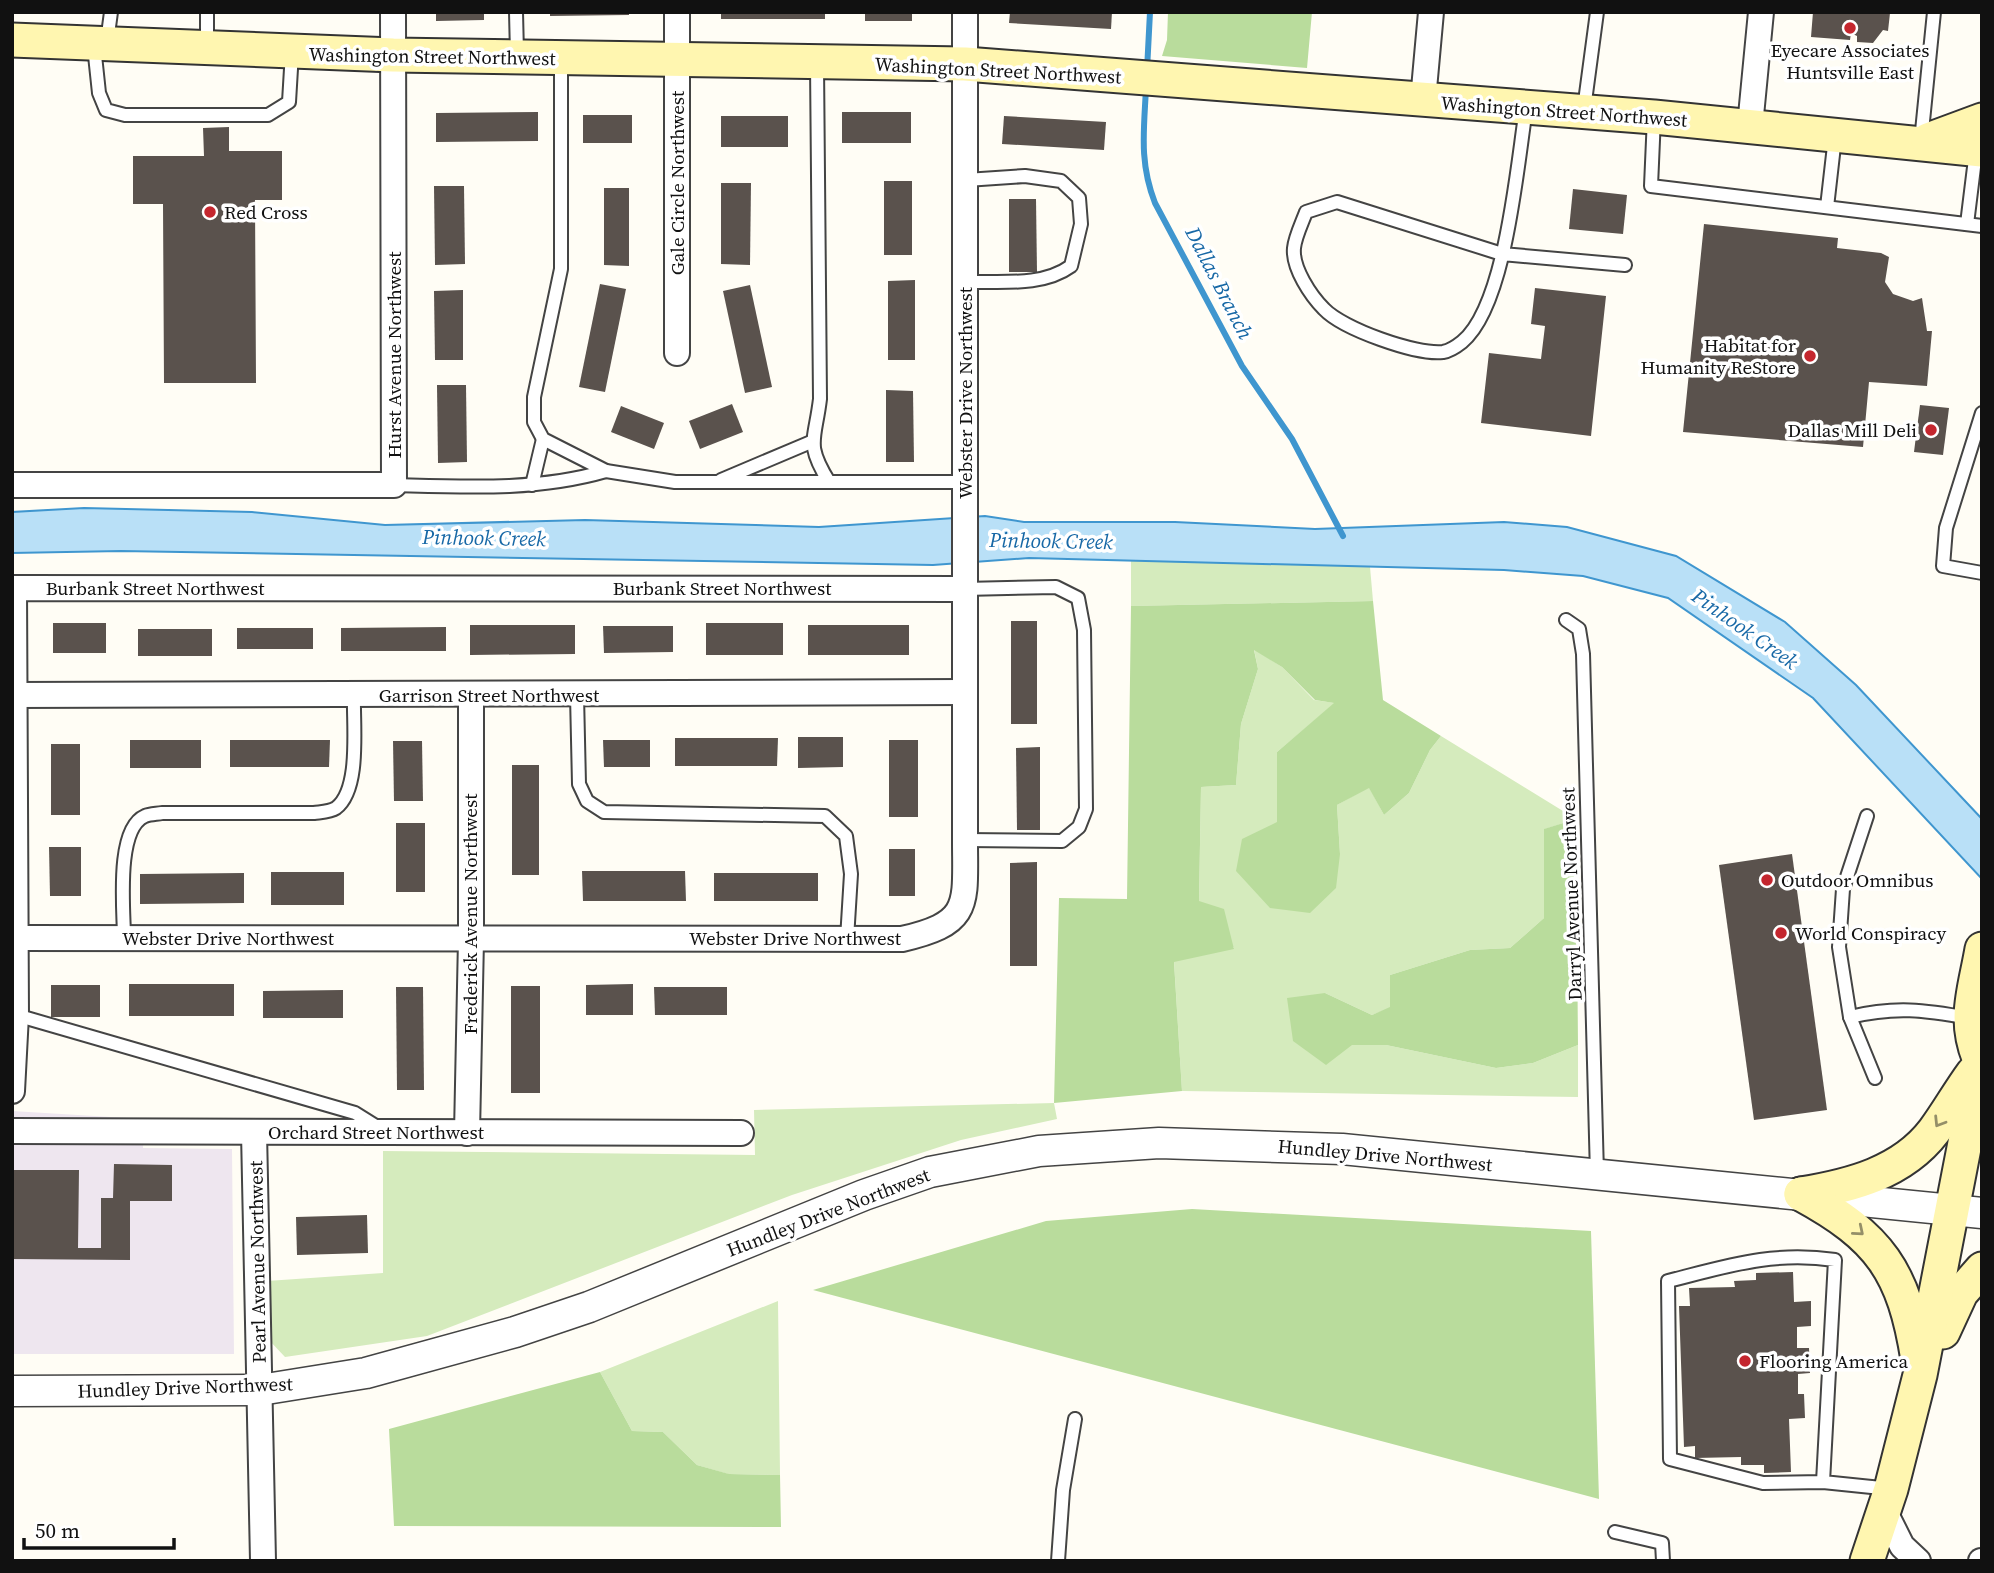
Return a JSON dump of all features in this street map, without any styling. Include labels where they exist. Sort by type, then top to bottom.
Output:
[{"type":"main road","name":"Washington Street Northwest","points":[[12,40],[100,46],[393,55],[965,64],[1654,117],[1920,143]]},
{"type":"main road","points":[[1920,143],[1980,140]]},
{"type":"main road","points":[[1867,1561],[1888,1499],[1920,1375],[1968,1211],[1980,1063],[1969,1034],[1982,949]]},
{"type":"main road","points":[[1801,1195],[1838,1188],[1875,1176],[1902,1160],[1933,1133],[1980,1063]]},
{"type":"main road","points":[[1801,1195],[1836,1214],[1873,1243],[1904,1298],[1920,1375]]},
{"type":"main road","points":[[1920,1375],[1961,1293],[1982,1269]]},
{"type":"street","name":"Hurst Avenue Northwest","points":[[12,485],[394,485],[393,12]]},
{"type":"street","name":"Gale Circle Northwest","points":[[677,12],[677,354]]},
{"type":"street","name":"Webster Drive Northwest","points":[[15,938],[902,939],[935,932],[956,917],[965,895],[965,12]]},
{"type":"street","points":[[1423,100],[1431,12]]},
{"type":"street","points":[[1750,126],[1761,12]]},
{"type":"street","name":"Burbank Street Northwest","points":[[13,695],[14,588],[964,589]]},
{"type":"street","name":"Garrison Street Northwest","points":[[13,695],[471,696],[964,692]]},
{"type":"street","points":[[12,1091],[16,1015],[13,695]]},
{"type":"street","name":"Frederick Avenue Northwest","points":[[467,1133],[471,939],[471,696]]},
{"type":"street","name":"Orchard Street Northwest","points":[[12,1131],[740,1133]]},
{"type":"street","name":"Pearl Avenue Northwest","points":[[254,1132],[263,1561]]},
{"type":"street","name":"Hundley Drive Northwest","points":[[12,1391],[260,1390],[366,1373],[515,1332],[589,1307],[864,1195],[930,1172],[984,1160],[1085,1147],[1159,1143],[1342,1149],[1968,1211]]},
{"type":"street","points":[[1888,1499],[1902,1546],[1919,1561]]},
{"type":"lane","points":[[111,12],[100,46],[99,93],[106,110],[125,116],[268,116],[289,102],[292,52]]},
{"type":"lane","points":[[207,12],[207,50]]},
{"type":"lane","points":[[516,12],[517,58]]},
{"type":"lane","points":[[1584,112],[1597,12]]},
{"type":"lane","points":[[1920,143],[1934,12]]},
{"type":"lane","points":[[561,59],[561,269],[534,397],[534,422],[543,439],[621,476],[710,484],[829,482],[965,488]]},
{"type":"lane","points":[[817,62],[820,399],[811,442],[814,458],[829,482]]},
{"type":"lane","points":[[1526,109],[1503,254],[1484,312],[1463,341],[1446,352],[1424,352],[1346,324],[1325,310],[1301,276],[1294,249],[1306,212],[1338,202],[1503,254],[1625,265]]},
{"type":"lane","points":[[1654,117],[1651,186],[1982,226]]},
{"type":"lane","points":[[1827,207],[1835,134]]},
{"type":"lane","points":[[1967,224],[1980,140]]},
{"type":"lane","points":[[965,180],[1025,176],[1061,180],[1079,198],[1081,224],[1071,266],[1057,276],[1027,281],[966,282]]},
{"type":"lane","points":[[1982,413],[1946,528],[1943,566],[1982,573]]},
{"type":"lane","points":[[533,485],[543,439]]},
{"type":"lane","points":[[710,484],[811,442]]},
{"type":"lane","points":[[394,485],[533,485],[581,478],[606,471]]},
{"type":"lane","name":"Burbank Street Northwest","points":[[964,589],[1056,587],[1078,598],[1084,630],[1086,808],[1079,827],[1062,841],[965,840]]},
{"type":"lane","name":"Darryl Avenue Northwest","points":[[1566,620],[1579,629],[1583,654],[1597,1174]]},
{"type":"lane","points":[[577,695],[579,784],[587,801],[604,812],[825,816],[846,835],[851,874],[847,939]]},
{"type":"lane","points":[[124,938],[123,863],[130,831],[143,817],[162,813],[314,813],[334,810],[346,798],[352,781],[354,696]]},
{"type":"lane","points":[[1867,816],[1843,889],[1839,947],[1850,1017],[1875,1078]]},
{"type":"lane","points":[[1850,1017],[1877,1011],[1916,1008],[1970,1018]]},
{"type":"lane","points":[[16,1015],[355,1113],[382,1130]]},
{"type":"lane","points":[[1823,1482],[1835,1259],[1809,1256],[1765,1257],[1668,1281],[1670,1459],[1763,1483],[1823,1482],[1888,1499]]},
{"type":"lane","points":[[1058,1561],[1063,1490],[1075,1419]]},
{"type":"lane","points":[[1615,1532],[1662,1543],[1663,1561]]},
{"type":"shaded area","points":[[12,1111],[144,1119],[143,1148],[232,1149],[234,1354],[12,1354]]},
{"type":"green space","points":[[1168,12],[1312,12],[1307,68],[1162,56],[1167,40]]},
{"type":"green space","points":[[1131,560],[1370,567],[1373,601],[1131,606]]},
{"type":"green space","points":[[1373,601],[1383,700],[1441,736],[1430,750],[1409,793],[1384,815],[1369,788],[1337,805],[1340,854],[1336,888],[1310,913],[1270,908],[1236,871],[1242,839],[1277,822],[1277,752],[1334,703],[1315,700],[1282,667],[1254,650],[1258,669],[1241,724],[1236,785],[1201,787],[1199,901],[1224,909],[1234,949],[1174,962],[1182,1091],[1054,1103],[1059,898],[1127,899],[1131,606]]},
{"type":"green space","points":[[1254,649],[1282,667],[1314,700],[1335,703],[1277,752],[1277,822],[1340,854],[1337,805],[1369,787],[1384,815],[1409,793],[1430,750],[1441,736],[1576,819],[1545,829],[1544,918],[1510,948],[1470,950],[1390,975],[1390,1008],[1372,1015],[1325,993],[1352,1045],[1386,1045],[1496,1068],[1533,1063],[1578,1045],[1578,1097],[1182,1091],[1174,961],[1234,948],[1199,902],[1201,787],[1236,785],[1241,724],[1258,669]]},
{"type":"green space","points":[[1576,819],[1578,1045],[1533,1063],[1496,1068],[1386,1045],[1352,1045],[1326,1065],[1293,1041],[1287,998],[1325,993],[1372,1015],[1390,1007],[1390,975],[1470,950],[1510,948],[1544,918],[1544,829]]},
{"type":"green space","points":[[1054,1103],[1057,1119],[961,1140],[792,1195],[427,1336],[285,1357],[268,1339],[267,1281],[383,1273],[383,1151],[755,1155],[754,1110]]},
{"type":"green space","points":[[1192,1209],[1591,1231],[1599,1499],[813,1290],[1046,1221]]},
{"type":"green space","points":[[778,1301],[780,1475],[728,1474],[697,1465],[663,1432],[632,1431],[600,1372]]},
{"type":"green space","points":[[600,1372],[632,1431],[663,1432],[697,1465],[729,1474],[780,1475],[781,1527],[394,1526],[389,1429]]},
{"type":"water","name":"Pinhook Creek","points":[[84,508],[252,512],[385,525],[585,520],[819,527],[985,516],[1024,522],[1175,522],[1315,529],[1504,522],[1567,527],[1676,556],[1785,622],[1856,685],[1982,819],[1982,879],[1813,698],[1668,598],[1583,576],[1504,570],[1029,558],[933,565],[121,551],[12,553],[12,512]]},
{"type":"building","points":[[436,12],[484,12],[484,20],[436,21]]},
{"type":"building","points":[[550,12],[629,12],[629,15],[550,16]]},
{"type":"building","points":[[721,12],[825,12],[825,19],[721,19]]},
{"type":"building","points":[[865,12],[912,12],[912,21],[865,21]]},
{"type":"building","points":[[1010,12],[1112,12],[1111,29],[1009,23]]},
{"type":"building","name":"Eyecare Associates Huntsville East","points":[[1813,12],[1890,13],[1888,31],[1883,30],[1873,43],[1857,42],[1857,36],[1851,33],[1850,40],[1811,37]]},
{"type":"building","points":[[538,112],[538,141],[436,142],[436,113]]},
{"type":"building","points":[[842,112],[911,112],[911,143],[842,143]]},
{"type":"building","points":[[583,115],[632,115],[632,143],[583,143]]},
{"type":"building","points":[[721,116],[788,116],[788,147],[721,147]]},
{"type":"building","points":[[1004,116],[1106,122],[1104,150],[1002,144]]},
{"type":"building","points":[[229,127],[229,151],[282,151],[282,200],[255,200],[256,383],[164,383],[163,204],[133,204],[133,156],[204,156],[203,128]]},
{"type":"building","points":[[884,181],[912,181],[912,255],[884,255]]},
{"type":"building","points":[[721,183],[751,183],[750,265],[721,264]]},
{"type":"building","points":[[434,186],[464,186],[465,264],[435,265]]},
{"type":"building","points":[[604,188],[629,188],[629,266],[604,265]]},
{"type":"building","points":[[1573,189],[1627,195],[1623,234],[1569,229]]},
{"type":"building","points":[[1009,199],[1036,199],[1037,272],[1009,272]]},
{"type":"building","name":"Habitat for Humanity ReStore","points":[[1704,224],[1838,238],[1837,248],[1881,253],[1889,257],[1885,282],[1893,294],[1913,301],[1922,298],[1927,331],[1932,331],[1927,386],[1869,382],[1863,447],[1683,432]]},
{"type":"building","points":[[915,280],[915,360],[888,360],[888,281]]},
{"type":"building","points":[[600,284],[626,289],[605,392],[579,387]]},
{"type":"building","points":[[750,285],[772,387],[745,393],[723,291]]},
{"type":"building","points":[[1535,288],[1606,296],[1591,436],[1481,423],[1489,353],[1541,359],[1545,326],[1531,324]]},
{"type":"building","points":[[463,290],[463,360],[435,360],[434,291]]},
{"type":"building","points":[[437,385],[466,385],[467,462],[438,463]]},
{"type":"building","points":[[886,390],[913,391],[914,462],[886,462]]},
{"type":"building","points":[[732,404],[743,432],[700,449],[689,421]]},
{"type":"building","name":"Dallas Mill Deli","points":[[1920,405],[1949,408],[1943,455],[1914,452]]},
{"type":"building","points":[[621,406],[664,423],[654,449],[611,432]]},
{"type":"building","points":[[1011,621],[1037,621],[1037,724],[1011,724]]},
{"type":"building","points":[[53,623],[106,623],[106,653],[53,653]]},
{"type":"building","points":[[706,623],[783,623],[783,655],[706,655]]},
{"type":"building","points":[[470,625],[575,625],[575,654],[470,655]]},
{"type":"building","points":[[808,625],[909,625],[909,655],[808,655]]},
{"type":"building","points":[[603,626],[673,626],[673,652],[604,653]]},
{"type":"building","points":[[446,627],[446,651],[341,651],[341,628]]},
{"type":"building","points":[[237,628],[313,628],[313,649],[237,649]]},
{"type":"building","points":[[138,629],[212,629],[212,656],[138,656]]},
{"type":"building","points":[[798,737],[843,737],[843,767],[798,768]]},
{"type":"building","points":[[675,738],[778,738],[777,766],[675,766]]},
{"type":"building","points":[[130,740],[201,740],[201,768],[130,768]]},
{"type":"building","points":[[230,740],[330,740],[329,767],[230,767]]},
{"type":"building","points":[[603,740],[650,740],[650,767],[604,767]]},
{"type":"building","points":[[889,740],[918,740],[918,817],[889,817]]},
{"type":"building","points":[[393,741],[422,741],[423,801],[394,801]]},
{"type":"building","points":[[51,744],[80,744],[80,815],[51,815]]},
{"type":"building","points":[[1040,747],[1040,830],[1017,830],[1016,748]]},
{"type":"building","points":[[512,765],[539,765],[539,875],[512,875]]},
{"type":"building","points":[[396,823],[425,823],[425,892],[396,892]]},
{"type":"building","points":[[49,847],[81,847],[81,896],[50,896]]},
{"type":"building","points":[[889,849],[915,849],[915,896],[889,896]]},
{"type":"building","points":[[1792,854],[1827,1110],[1754,1120],[1719,865]]},
{"type":"building","points":[[1037,862],[1037,966],[1010,966],[1010,863]]},
{"type":"building","points":[[582,871],[685,871],[686,901],[583,901]]},
{"type":"building","points":[[271,872],[344,872],[344,905],[271,905]]},
{"type":"building","points":[[244,873],[244,903],[140,904],[140,874]]},
{"type":"building","points":[[714,873],[818,873],[818,901],[714,901]]},
{"type":"building","points":[[129,984],[234,984],[234,1016],[129,1016]]},
{"type":"building","points":[[633,984],[633,1015],[586,1015],[586,985]]},
{"type":"building","points":[[51,985],[100,985],[100,1017],[51,1017]]},
{"type":"building","points":[[511,986],[540,986],[540,1093],[511,1093]]},
{"type":"building","points":[[396,987],[423,987],[424,1090],[397,1090]]},
{"type":"building","points":[[654,987],[727,987],[727,1015],[655,1015]]},
{"type":"building","points":[[343,990],[343,1018],[263,1018],[263,991]]},
{"type":"building","points":[[114,1164],[172,1165],[172,1201],[130,1201],[130,1260],[12,1259],[12,1170],[79,1170],[78,1248],[101,1248],[101,1198],[113,1198]]},
{"type":"building","points":[[367,1215],[368,1253],[297,1255],[296,1217]]},
{"type":"building","name":"Flooring America","points":[[1793,1272],[1794,1302],[1811,1301],[1811,1326],[1797,1327],[1797,1348],[1809,1348],[1810,1373],[1798,1374],[1798,1394],[1804,1394],[1805,1418],[1789,1419],[1791,1472],[1764,1473],[1764,1465],[1741,1465],[1741,1457],[1695,1458],[1695,1446],[1684,1447],[1679,1306],[1690,1306],[1689,1288],[1735,1287],[1734,1281],[1756,1280],[1756,1273]]},
{"type":"waterway","name":"Dallas Branch","points":[[1147,70],[1150,12]]},
{"type":"waterway","name":"Dallas Branch","points":[[1146,88],[1145,160],[1155,203],[1242,366],[1292,439],[1343,536]]},
{"type":"place","name":"Eyecare Associates Huntsville East","points":[[1850,28]]},
{"type":"place","name":"Red Cross","points":[[210,212]]},
{"type":"place","name":"Habitat for Humanity ReStore","points":[[1810,356]]},
{"type":"place","name":"Dallas Mill Deli","points":[[1931,430]]},
{"type":"place","name":"Outdoor Omnibus","points":[[1767,880]]},
{"type":"place","name":"World Conspiracy","points":[[1781,933]]},
{"type":"place","name":"Flooring America","points":[[1745,1361]]}]
